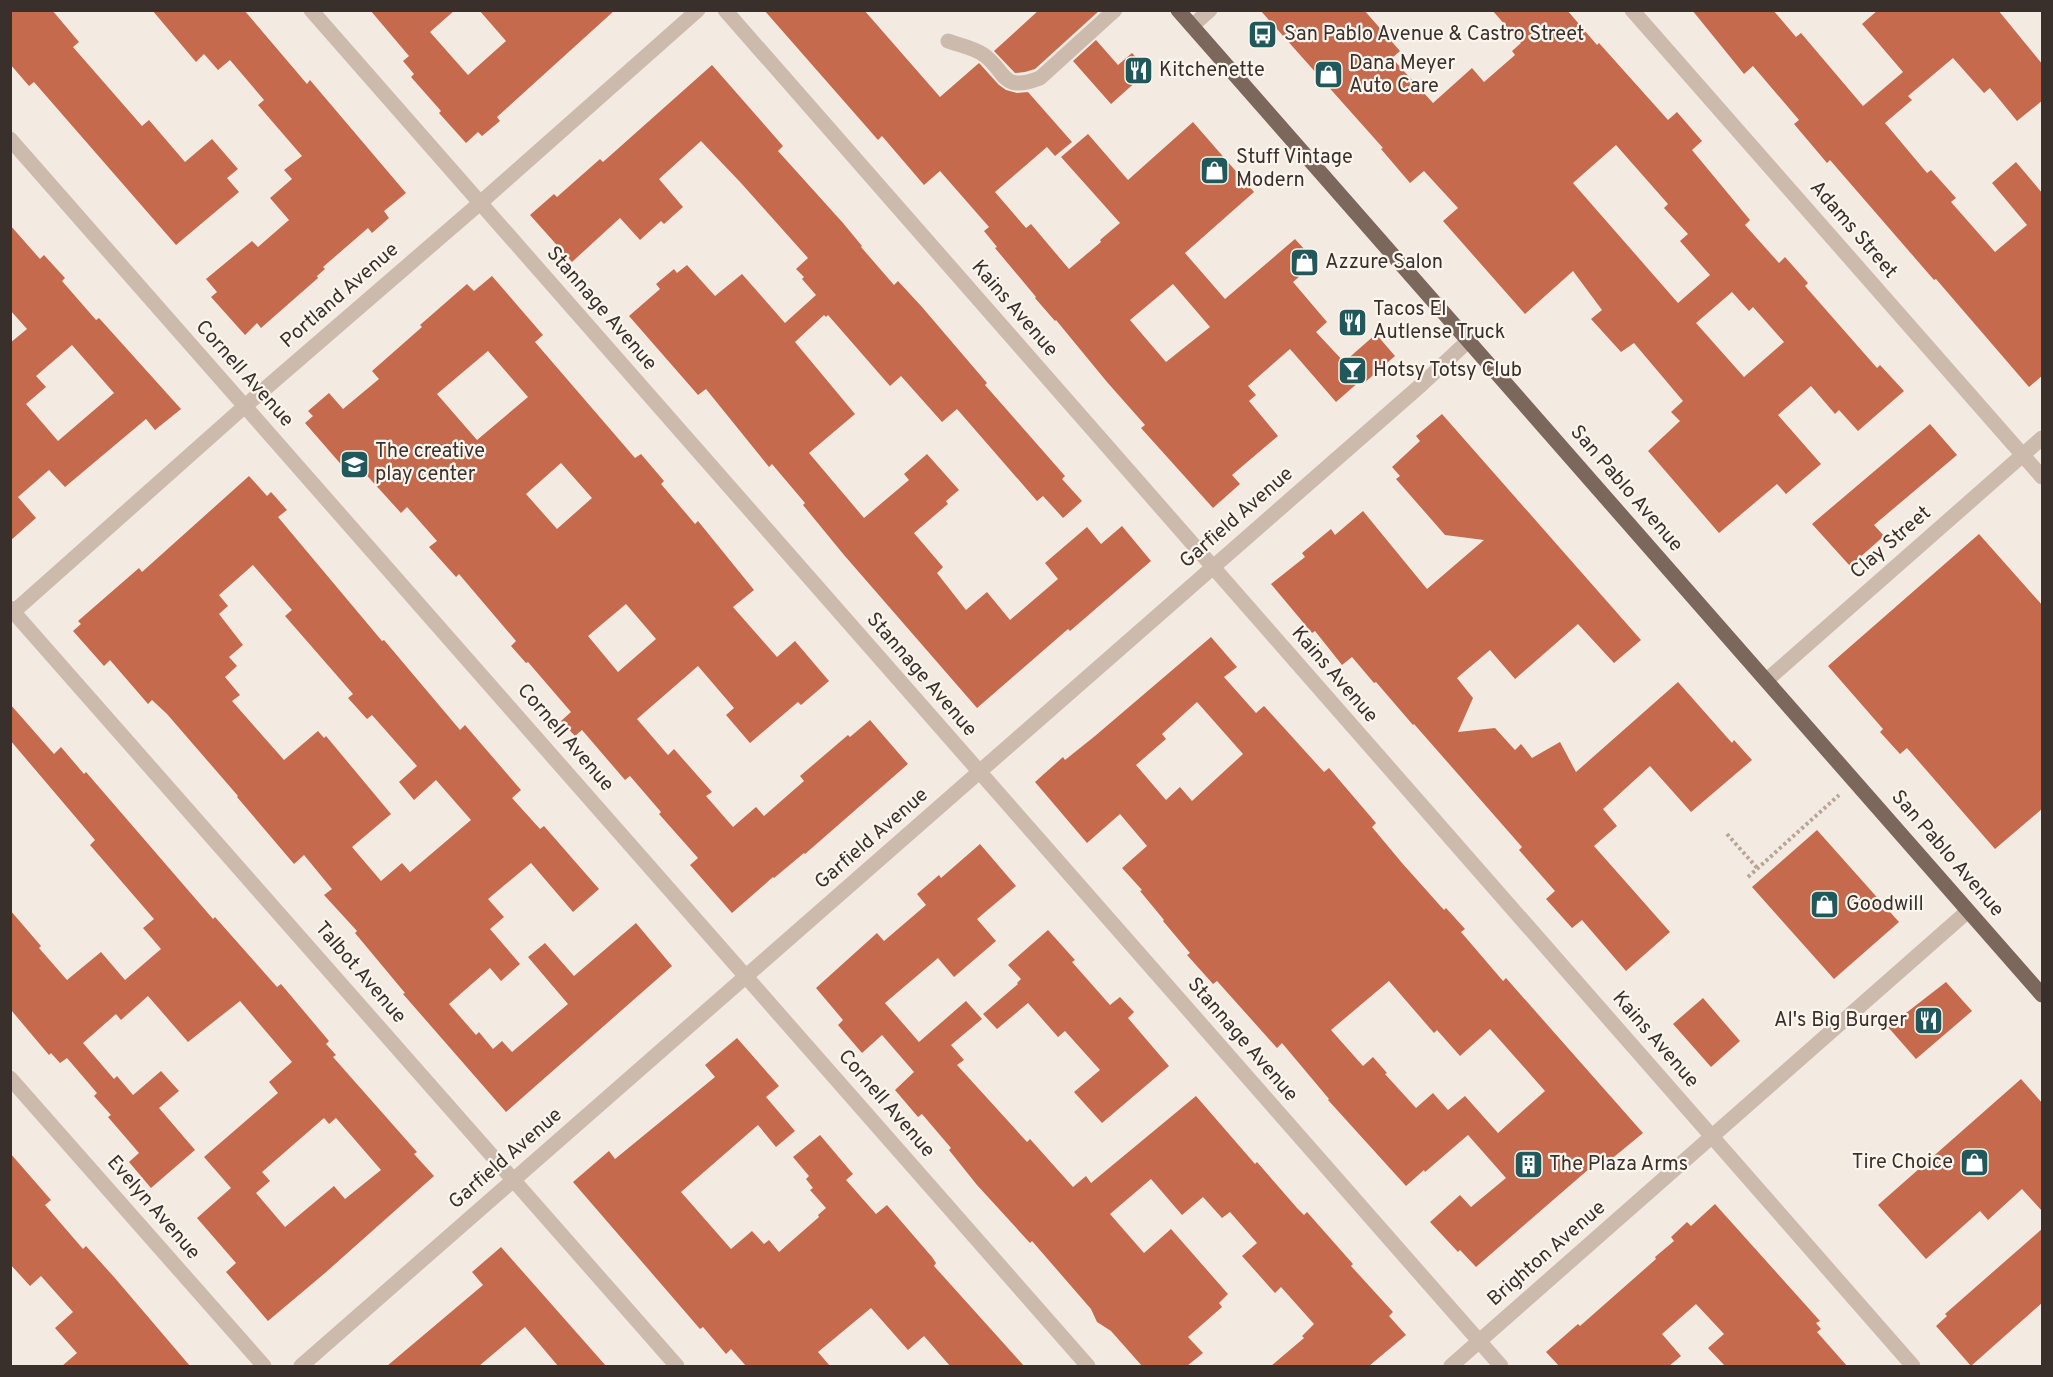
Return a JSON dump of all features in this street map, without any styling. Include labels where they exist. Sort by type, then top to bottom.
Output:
[{"type":"main road","name":"San Pablo Avenue","points":[[1178,10],[2043,995]]},
{"type":"street","name":"Stannage Avenue","points":[[312,10],[1501,1366]]},
{"type":"street","name":"Portland Avenue","points":[[12,612],[698,10]]},
{"type":"street","name":"Kains Avenue","points":[[724,10],[1913,1366]]},
{"type":"street","points":[[948,41],[984,54],[1004,78],[1014,82],[1028,82],[1040,78],[1115,10]]},
{"type":"street","points":[[1192,26],[1210,10]]},
{"type":"street","name":"Adams Street","points":[[1632,10],[2043,477]]},
{"type":"street","name":"Cornell Avenue","points":[[10,139],[1088,1366]]},
{"type":"street","name":"Garfield Avenue","points":[[301,1366],[979,773],[1468,341]]},
{"type":"street","name":"Clay Street","points":[[1767,680],[2043,438]]},
{"type":"street","name":"Talbot Avenue","points":[[12,612],[677,1366]]},
{"type":"street","name":"Brighton Avenue","points":[[1451,1366],[1968,911]]},
{"type":"street","name":"Evelyn Avenue","points":[[10,1078],[264,1366]]},
{"type":"path","points":[[1748,878],[1855,781]]},
{"type":"path","points":[[1727,834],[1758,869]]},
{"type":"building","points":[[10,10],[52,10],[79,42],[73,47],[142,126],[149,120],[185,162],[212,139],[238,169],[227,178],[239,192],[176,245],[34,82],[29,86],[10,64]]},
{"type":"building","points":[[152,10],[244,10],[307,84],[310,80],[406,193],[384,211],[389,218],[372,233],[368,228],[323,267],[325,269],[317,276],[318,278],[261,328],[257,323],[245,335],[211,297],[217,292],[206,279],[252,241],[258,247],[289,220],[270,198],[292,179],[284,170],[302,156],[258,105],[264,100],[230,60],[218,70],[204,54],[196,62]]},
{"type":"building","points":[[370,10],[455,10],[430,32],[468,75],[506,41],[479,10],[615,10],[497,117],[500,121],[482,136],[478,132],[466,143],[411,77],[414,74],[403,61],[409,56]]},
{"type":"building","points":[[764,10],[864,10],[940,97],[979,63],[1006,90],[1017,93],[1028,92],[1072,142],[1055,156],[1047,147],[995,192],[1026,228],[1031,224],[1069,269],[1120,223],[1061,157],[1088,134],[1128,180],[1193,122],[1254,192],[1185,253],[1225,299],[1295,239],[1316,262],[1293,282],[1327,322],[1316,332],[1344,362],[1376,334],[1395,356],[1363,384],[1360,381],[1336,402],[1290,349],[1248,386],[1256,395],[1249,401],[1278,436],[1232,475],[1240,484],[1213,508],[1141,428],[1145,425],[1035,298],[995,248],[997,247],[984,231],[989,227],[940,171],[924,185],[882,136],[878,140]],"holes":[[[1173,284],[1210,327],[1166,362],[1130,320]]]},
{"type":"building","points":[[1039,10],[1100,10],[1035,69],[1015,73],[994,51]]},
{"type":"building","points":[[1260,10],[1364,10],[1400,51],[1392,58],[1433,103],[1472,68],[1484,82],[1515,55],[1512,51],[1521,43],[1492,10],[1567,10],[1668,120],[1677,112],[1702,141],[1692,150],[1750,220],[1745,225],[1779,263],[1785,257],[1808,283],[1805,286],[1877,368],[1880,365],[1904,391],[1858,431],[1839,410],[1835,414],[1811,386],[1778,415],[1821,464],[1786,494],[1777,484],[1719,533],[1648,451],[1680,421],[1671,412],[1683,401],[1634,343],[1621,352],[1591,319],[1602,310],[1573,271],[1525,314],[1443,221],[1458,208],[1424,171],[1410,183],[1381,149],[1383,148]],"holes":[[[1616,145],[1668,204],[1664,208],[1688,234],[1680,241],[1710,275],[1678,303],[1573,183]],[[1732,292],[1749,311],[1753,307],[1784,342],[1744,377],[1696,323]]]},
{"type":"building","points":[[1692,10],[1773,10],[1796,37],[1801,33],[1863,106],[1903,72],[1862,24],[1878,10],[1998,10],[2043,65],[2043,100],[2017,121],[1990,88],[1984,93],[1953,58],[1908,96],[1912,100],[1885,123],[1927,173],[1931,170],[1956,198],[1951,202],[1995,252],[2027,225],[1992,183],[2016,162],[2043,194],[2043,375],[2029,387],[1830,160],[1827,163],[1794,124],[1799,120],[1753,66],[1744,74]]},
{"type":"building","points":[[1096,40],[1118,65],[1132,53],[1148,71],[1111,104],[1073,61]]},
{"type":"building","points":[[712,65],[783,146],[778,151],[843,223],[894,285],[898,281],[922,307],[987,383],[985,385],[1065,476],[1062,479],[1082,501],[1063,518],[1043,496],[1037,501],[957,409],[942,422],[901,376],[890,386],[828,315],[826,317],[824,315],[795,342],[855,414],[809,453],[864,518],[909,480],[904,474],[927,454],[959,490],[946,501],[948,504],[914,533],[943,567],[937,573],[966,610],[987,592],[1010,620],[1058,579],[1045,563],[1087,527],[1101,544],[1122,526],[1151,561],[977,708],[844,555],[772,464],[769,467],[706,389],[698,395],[629,316],[660,289],[656,284],[674,269],[677,273],[687,265],[715,296],[742,274],[785,323],[816,295],[796,269],[808,258],[741,183],[701,141],[659,179],[683,207],[664,224],[661,221],[640,240],[620,218],[572,262],[530,215],[554,194],[557,197],[600,159],[603,162]]},
{"type":"building","points":[[10,225],[40,259],[44,255],[65,278],[62,281],[96,320],[99,318],[181,409],[155,430],[146,419],[65,487],[49,470],[18,497],[36,518],[10,541],[10,343],[27,329],[10,310]],"holes":[[[72,345],[114,393],[58,441],[26,404],[46,387],[36,376]]]},
{"type":"building","points":[[492,276],[543,335],[535,342],[635,458],[641,454],[664,481],[661,484],[695,524],[698,521],[754,590],[733,607],[777,657],[795,641],[829,681],[801,705],[798,702],[750,743],[726,715],[734,708],[698,666],[637,719],[668,755],[674,749],[712,792],[706,796],[733,827],[756,807],[764,816],[804,781],[800,776],[848,735],[850,737],[870,720],[908,764],[805,854],[773,877],[732,913],[690,865],[698,858],[659,814],[661,812],[630,776],[625,780],[582,730],[575,736],[561,721],[571,712],[528,662],[526,663],[511,646],[516,641],[459,574],[456,577],[429,547],[437,541],[407,507],[401,513],[361,469],[352,477],[305,423],[313,416],[308,411],[329,393],[343,409],[379,379],[372,371],[422,327],[420,325],[467,284],[474,291]],"holes":[[[488,351],[528,397],[477,440],[437,394]],[[561,463],[592,498],[557,529],[526,494]],[[626,604],[656,639],[618,672],[588,636]]]},
{"type":"building","points":[[1442,414],[1641,640],[1614,663],[1578,624],[1515,679],[1490,650],[1457,678],[1473,698],[1458,732],[1495,728],[1515,750],[1521,744],[1532,758],[1560,742],[1576,772],[1678,682],[1732,743],[1734,740],[1752,760],[1691,812],[1650,766],[1603,809],[1617,826],[1594,846],[1670,932],[1626,971],[1582,920],[1572,928],[1546,899],[1555,891],[1519,850],[1522,847],[1376,682],[1374,683],[1352,657],[1342,665],[1315,631],[1312,633],[1271,584],[1305,557],[1302,553],[1331,529],[1335,535],[1363,511],[1427,589],[1484,540],[1445,535],[1396,479],[1400,476],[1392,467],[1420,441],[1416,436]]},
{"type":"building","points":[[1930,424],[1957,455],[1874,525],[1884,536],[1850,566],[1812,524]]},
{"type":"building","points":[[249,476],[267,496],[271,492],[287,510],[278,517],[382,641],[384,640],[460,730],[465,725],[521,790],[512,798],[540,829],[544,826],[599,889],[573,912],[531,863],[488,899],[504,917],[490,929],[520,964],[501,981],[490,968],[449,1004],[476,1035],[479,1032],[493,1049],[502,1041],[512,1052],[568,1004],[528,957],[545,943],[574,976],[636,923],[672,966],[506,1112],[403,994],[405,993],[355,933],[357,931],[324,895],[332,889],[304,855],[294,864],[167,714],[152,700],[148,704],[110,660],[104,666],[73,631],[81,624],[78,621],[139,568],[142,572]],"holes":[[[253,565],[292,610],[285,616],[353,694],[348,698],[367,719],[372,715],[417,766],[399,782],[414,800],[436,780],[471,820],[410,872],[402,863],[381,881],[352,847],[391,814],[326,736],[324,738],[318,731],[284,760],[232,701],[240,695],[225,677],[237,666],[229,657],[243,645],[219,614],[228,606],[219,595]]]},
{"type":"building","points":[[1979,534],[2043,606],[2043,808],[1995,849],[1907,748],[1900,754],[1880,732],[1883,729],[1828,666]]},
{"type":"building","points":[[1211,637],[1237,667],[1224,677],[1256,713],[1264,706],[1324,772],[1329,768],[1376,823],[1372,827],[1444,910],[1446,908],[1465,929],[1461,932],[1503,981],[1506,978],[1643,1133],[1609,1161],[1605,1155],[1476,1267],[1460,1250],[1458,1252],[1430,1222],[1460,1195],[1471,1207],[1506,1178],[1468,1135],[1406,1186],[1328,1100],[1282,1043],[1277,1048],[1217,981],[1213,984],[1187,955],[1190,953],[1140,891],[1142,890],[1122,868],[1147,846],[1120,814],[1087,843],[1035,782],[1063,757],[1065,760]],"holes":[[[1197,702],[1243,754],[1192,801],[1180,787],[1166,800],[1136,765],[1166,739],[1162,734]],[[1389,981],[1434,1033],[1437,1030],[1460,1056],[1490,1029],[1545,1091],[1498,1133],[1465,1096],[1448,1110],[1433,1093],[1416,1108],[1373,1057],[1363,1066],[1331,1030]]]},
{"type":"building","points":[[10,704],[54,754],[61,747],[84,774],[86,772],[213,919],[215,917],[277,987],[281,984],[329,1041],[326,1044],[336,1055],[333,1057],[417,1152],[414,1154],[434,1176],[268,1321],[226,1272],[236,1263],[197,1218],[231,1188],[204,1157],[278,1093],[269,1082],[292,1062],[240,1001],[188,1042],[148,996],[121,1020],[116,1014],[83,1043],[114,1079],[117,1076],[133,1095],[161,1071],[179,1091],[159,1108],[195,1150],[151,1188],[129,1162],[139,1153],[108,1117],[111,1115],[94,1096],[97,1093],[67,1058],[60,1063],[51,1053],[49,1055],[11,1010],[10,910],[67,980],[101,952],[125,980],[161,949],[143,928],[154,919],[90,845],[95,840],[10,740]],"holes":[[[324,1118],[329,1124],[336,1118],[381,1170],[345,1199],[334,1186],[285,1227],[256,1193],[270,1181],[262,1172]]]},
{"type":"building","name":"Goodwill","points":[[1817,830],[1899,922],[1834,979],[1752,887]]},
{"type":"building","points":[[980,844],[1016,886],[977,919],[996,941],[954,977],[938,958],[885,1003],[919,1042],[966,1001],[982,1019],[951,1045],[964,1060],[957,1065],[1027,1142],[1030,1139],[1073,1187],[1086,1176],[1091,1183],[1196,1096],[1297,1208],[1304,1215],[1307,1212],[1353,1264],[1351,1266],[1393,1312],[1389,1316],[1406,1335],[1369,1366],[1271,1366],[1304,1338],[1302,1336],[1314,1324],[1281,1287],[1275,1293],[1242,1256],[1257,1243],[1230,1212],[1222,1218],[1203,1197],[1182,1215],[1151,1179],[1110,1214],[1144,1253],[1171,1229],[1228,1294],[1219,1303],[1222,1307],[1188,1337],[1203,1353],[1187,1366],[1142,1366],[1111,1331],[1097,1322],[1091,1309],[1032,1241],[1030,1243],[977,1185],[949,1150],[951,1148],[922,1114],[918,1117],[895,1090],[914,1072],[882,1035],[862,1053],[838,1025],[843,1020],[816,988],[877,933],[884,941],[926,905],[917,894],[939,875],[941,878]]},
{"type":"building","points":[[1048,930],[1075,960],[1072,962],[1110,1005],[1120,997],[1134,1012],[1128,1018],[1169,1066],[1102,1123],[1074,1092],[1100,1070],[1065,1031],[1058,1037],[1028,1003],[997,1029],[983,1014],[1021,979],[1008,965]]},
{"type":"building","name":"Al's Big Burger","points":[[1946,982],[1972,1011],[1916,1059],[1888,1027]]},
{"type":"building","points":[[1703,998],[1740,1041],[1711,1067],[1673,1024]]},
{"type":"building","points":[[737,1038],[779,1086],[766,1097],[795,1131],[776,1147],[758,1125],[681,1192],[731,1249],[752,1231],[764,1244],[769,1240],[779,1252],[826,1208],[810,1190],[813,1188],[806,1179],[809,1176],[793,1157],[820,1135],[853,1174],[846,1180],[876,1214],[887,1205],[932,1257],[936,1263],[934,1266],[1024,1366],[950,1366],[924,1336],[908,1350],[871,1308],[818,1352],[830,1366],[746,1366],[731,1349],[726,1354],[703,1327],[700,1329],[573,1182],[609,1151],[615,1159],[715,1077],[705,1065]]},
{"type":"building","name":"Tire Choice","points":[[2021,1079],[2043,1104],[2043,1212],[2022,1189],[1988,1220],[1980,1211],[1926,1259],[1878,1205]]},
{"type":"building","points":[[10,1153],[51,1200],[45,1205],[83,1249],[86,1246],[114,1277],[190,1366],[62,1366],[77,1353],[55,1328],[73,1312],[41,1276],[30,1286],[10,1264]]},
{"type":"building","points":[[1715,1204],[1820,1321],[1816,1323],[1821,1329],[1817,1332],[1847,1366],[1725,1366],[1708,1348],[1724,1334],[1696,1304],[1662,1334],[1681,1356],[1669,1366],[1559,1366],[1546,1352],[1578,1324],[1580,1326],[1656,1259],[1655,1257],[1674,1241],[1671,1237],[1687,1222],[1691,1226]]},
{"type":"building","points":[[2043,1228],[2043,1302],[1971,1366],[1936,1326],[1947,1316],[1945,1314]]},
{"type":"building","points":[[501,1247],[606,1366],[558,1366],[525,1327],[479,1366],[387,1366],[483,1285],[472,1272]]},
{"type":"place","name":"San Pablo Avenue & Castro Street","points":[[1263,35]]},
{"type":"place","name":"Kitchenette","points":[[1138,71]]},
{"type":"place","name":"Dana Meyer Auto Care","points":[[1328,75]]},
{"type":"place","name":"Stuff Vintage Modern","points":[[1215,170]]},
{"type":"place","name":"Azzure Salon","points":[[1304,263]]},
{"type":"place","name":"Tacos El Autlense Truck","points":[[1352,322]]},
{"type":"place","name":"Hotsy Totsy Club","points":[[1352,371]]},
{"type":"place","name":"The creative play center","points":[[354,464]]},
{"type":"place","name":"Goodwill","points":[[1825,905]]},
{"type":"place","name":"Al's Big Burger","points":[[1928,1021]]},
{"type":"place","name":"Tire Choice","points":[[1974,1163]]},
{"type":"place","name":"The Plaza Arms","points":[[1528,1165]]}]
